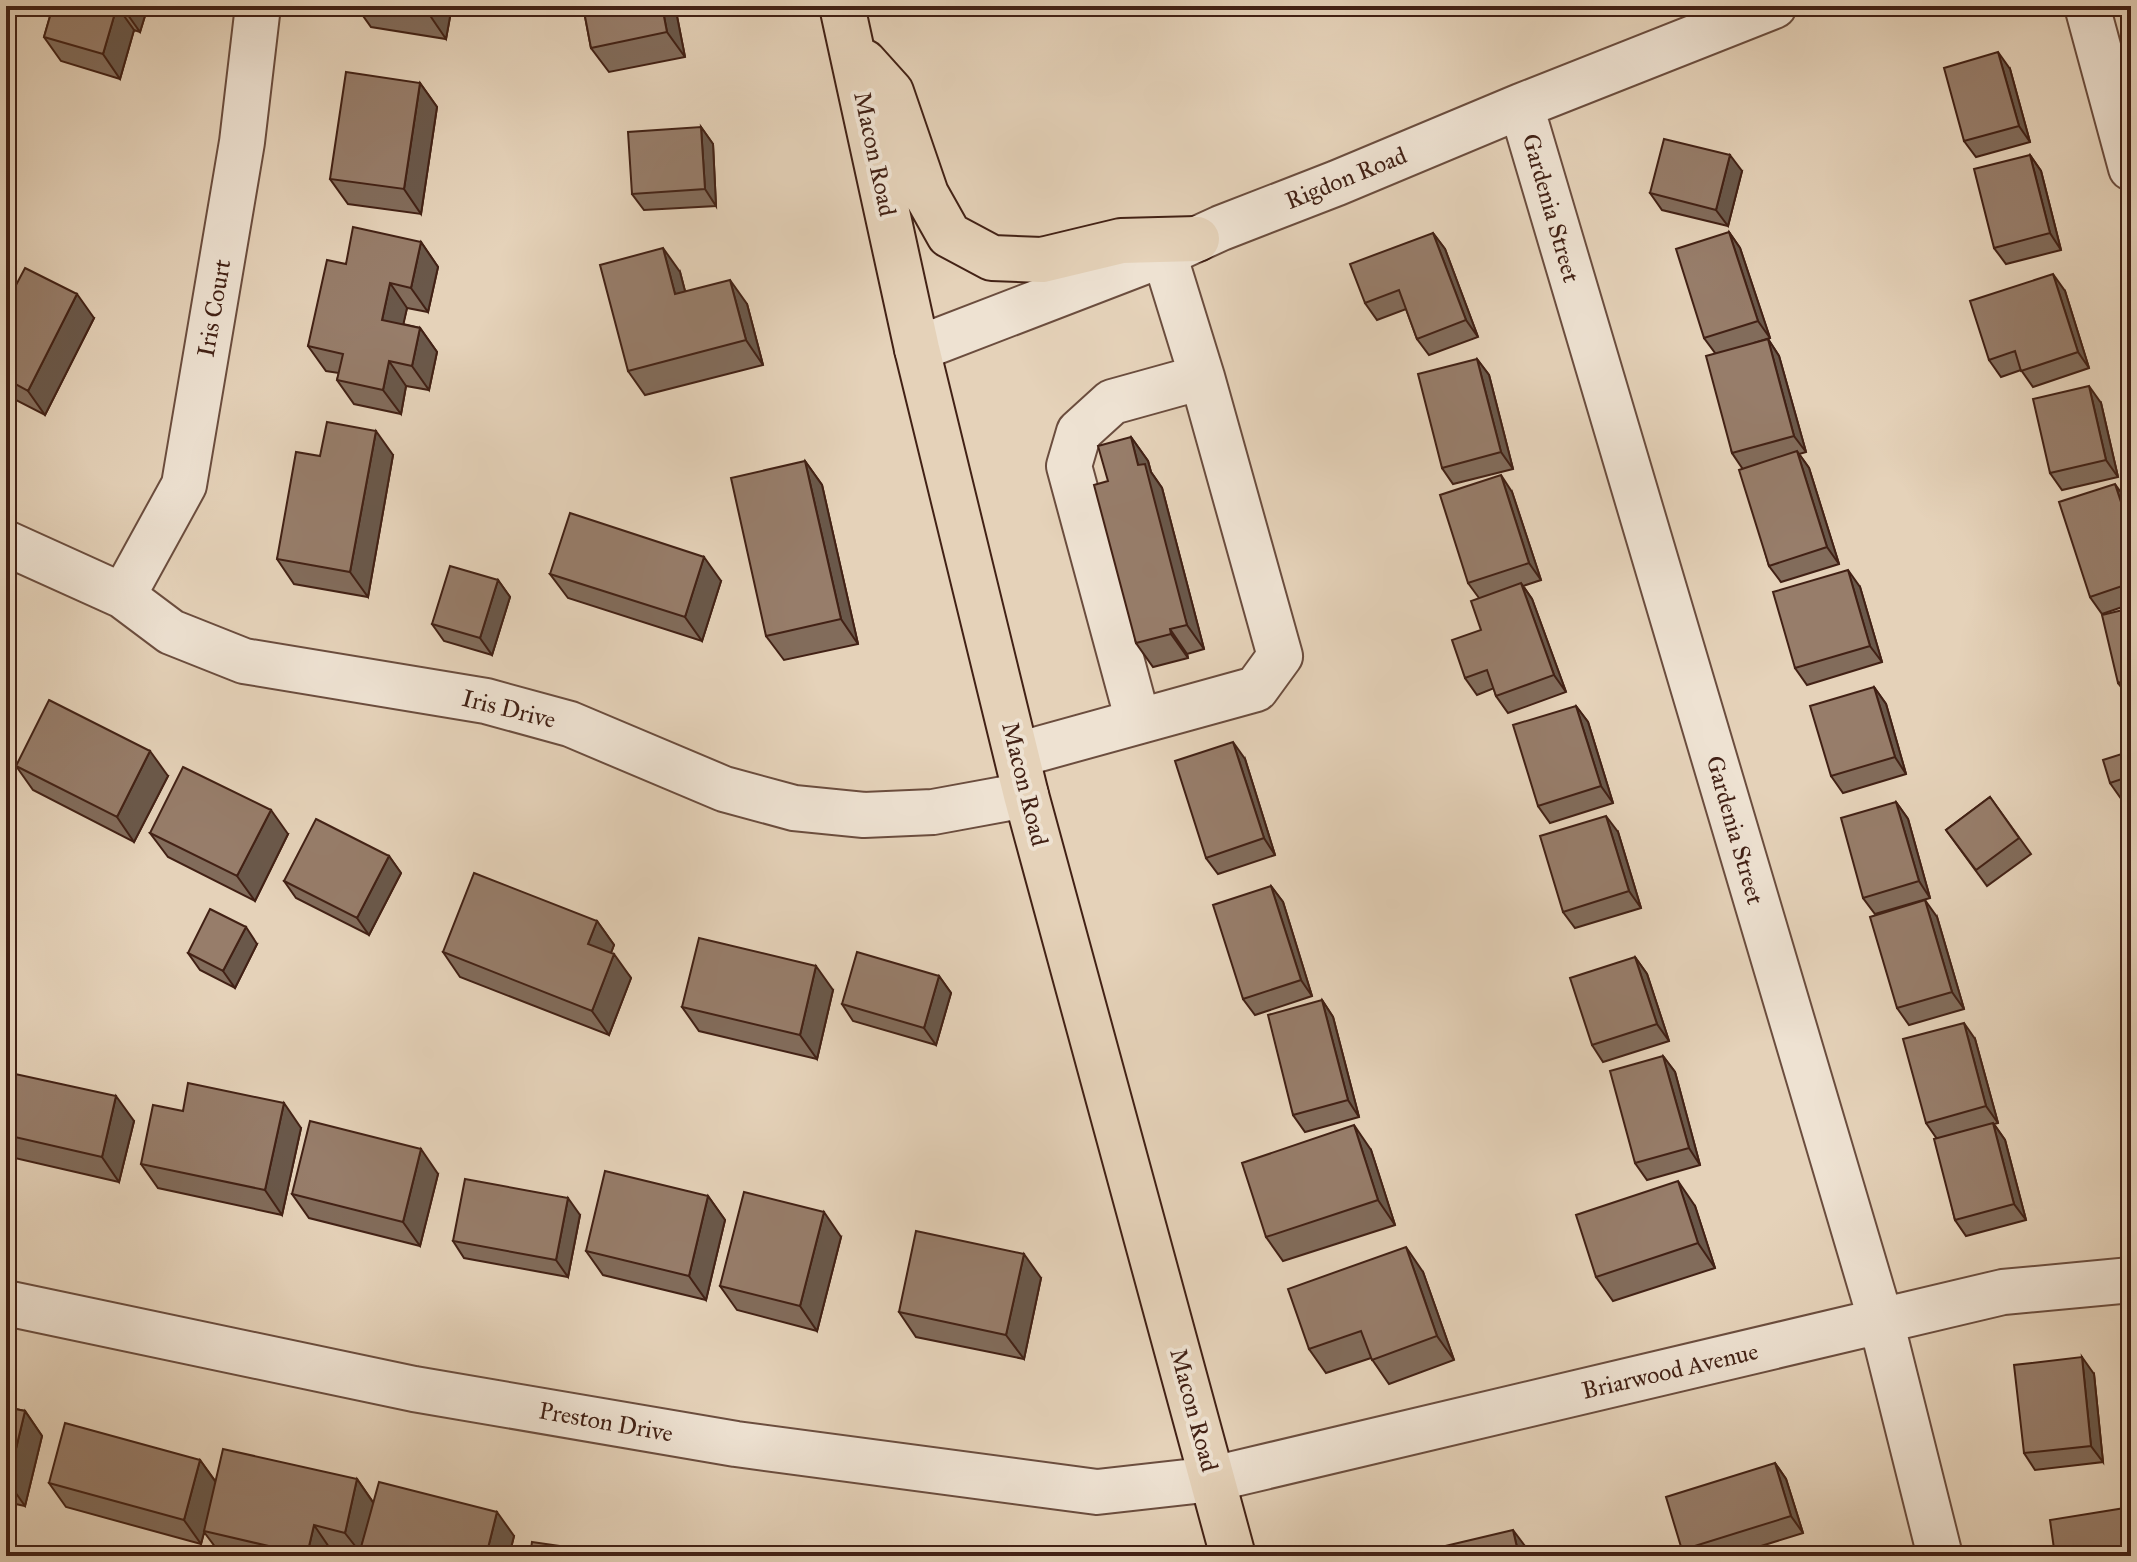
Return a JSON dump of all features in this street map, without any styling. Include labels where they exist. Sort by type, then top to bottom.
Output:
[{"type":"main road","name":"Macon Road","points":[[842,6],[917,349],[1022,775],[1233,1556]]},
{"type":"main road","points":[[852,48],[891,92],[926,194],[949,235],[992,258],[1042,260],[1121,241],[1180,247]]},
{"type":"street","name":"Iris Court","points":[[123,596],[184,485],[242,142],[258,6]]},
{"type":"street","name":"Rigdon Road","points":[[917,349],[1180,247],[1521,106],[1774,6]]},
{"type":"street","points":[[2087,6],[2131,168]]},
{"type":"street","name":"Gardenia Street","points":[[1521,106],[1881,1321],[1940,1556]]},
{"type":"street","points":[[1138,721],[1069,466],[1079,432],[1112,402],[1202,377],[1180,247]]},
{"type":"street","name":"Iris Drive","points":[[6,543],[123,596],[171,632],[244,661],[486,701],[570,724],[724,789],[794,808],[864,815],[933,812],[1138,721],[1256,689],[1280,656],[1202,377]]},
{"type":"street","name":"Briarwood Avenue","points":[[1213,1479],[2003,1292],[2131,1280]]},
{"type":"street","name":"Preston Drive","points":[[6,1303],[414,1389],[736,1444],[1097,1492],[1213,1479]]},
{"type":"building","points":[[53,6],[117,6],[103,54],[44,37]]},
{"type":"building","points":[[377,6],[430,6],[429,14]]},
{"type":"building","points":[[583,6],[662,6],[667,32],[591,48]]},
{"type":"building","points":[[1998,52],[2019,126],[1964,141],[1944,68]]},
{"type":"building","points":[[346,72],[420,83],[404,189],[330,179]]},
{"type":"building","points":[[701,127],[705,189],[632,194],[628,132]]},
{"type":"building","points":[[1664,139],[1730,155],[1716,210],[1650,193]]},
{"type":"building","points":[[2030,155],[2050,233],[1994,248],[1974,169]]},
{"type":"building","points":[[353,227],[421,242],[411,288],[390,283],[382,320],[420,328],[412,366],[389,361],[383,390],[337,380],[343,354],[308,346],[327,260],[346,264]]},
{"type":"building","points":[[1729,232],[1758,321],[1704,338],[1676,249]]},
{"type":"building","points":[[1433,233],[1466,320],[1417,339],[1399,290],[1365,303],[1350,264]]},
{"type":"building","points":[[663,248],[675,294],[730,280],[746,340],[628,371],[600,265]]},
{"type":"building","points":[[25,268],[77,294],[28,391],[6,379],[6,304]]},
{"type":"building","points":[[2053,274],[2078,352],[2021,371],[2015,351],[1989,360],[1970,301]]},
{"type":"building","points":[[1768,339],[1794,436],[1732,453],[1706,356]]},
{"type":"building","points":[[1477,359],[1501,452],[1442,468],[1418,374]]},
{"type":"building","points":[[2089,386],[2106,460],[2050,473],[2033,399]]},
{"type":"building","points":[[327,422],[376,431],[350,572],[277,559],[296,452],[320,456]]},
{"type":"building","points":[[1131,437],[1138,465],[1145,464],[1187,625],[1170,629],[1171,634],[1136,643],[1094,485],[1108,481],[1098,446]]},
{"type":"building","points":[[1797,451],[1827,547],[1769,566],[1739,470]]},
{"type":"building","points":[[805,461],[841,619],[766,636],[731,478]]},
{"type":"building","points":[[1501,475],[1529,563],[1468,583],[1440,495]]},
{"type":"building","points":[[2115,484],[2131,532],[2131,583],[2090,597],[2059,502]]},
{"type":"building","points":[[570,513],[704,557],[685,617],[550,574]]},
{"type":"building","points":[[450,566],[498,580],[480,638],[432,624]]},
{"type":"building","points":[[1848,570],[1870,646],[1795,668],[1773,592]]},
{"type":"building","points":[[1521,583],[1554,675],[1496,696],[1487,670],[1465,678],[1452,640],[1481,630],[1471,601]]},
{"type":"building","points":[[2131,608],[2131,679],[2118,683],[2102,615]]},
{"type":"building","points":[[1874,687],[1895,757],[1831,776],[1810,706]]},
{"type":"building","points":[[49,700],[150,751],[117,817],[16,766]]},
{"type":"building","points":[[1576,706],[1601,786],[1538,806],[1513,725]]},
{"type":"building","points":[[1233,742],[1264,838],[1206,858],[1175,761]]},
{"type":"building","points":[[2131,751],[2131,776],[2110,783],[2103,760]]},
{"type":"building","points":[[183,767],[271,810],[237,876],[150,833]]},
{"type":"building","points":[[1990,797],[2019,838],[1976,870],[1946,830]]},
{"type":"building","points":[[1896,802],[1919,881],[1863,898],[1841,818]]},
{"type":"building","points":[[1606,816],[1629,891],[1563,912],[1540,836]]},
{"type":"building","points":[[316,819],[389,856],[357,918],[284,881]]},
{"type":"building","points":[[474,873],[597,921],[588,944],[614,954],[592,1011],[443,952]]},
{"type":"building","points":[[1271,886],[1301,980],[1243,999],[1213,905]]},
{"type":"building","points":[[1925,900],[1952,992],[1897,1008],[1870,917]]},
{"type":"building","points":[[210,909],[246,927],[223,971],[188,953]]},
{"type":"building","points":[[699,938],[816,966],[800,1035],[682,1007]]},
{"type":"building","points":[[857,952],[939,976],[924,1028],[842,1004]]},
{"type":"building","points":[[1635,957],[1657,1024],[1592,1045],[1570,978]]},
{"type":"building","points":[[1322,1000],[1348,1100],[1293,1115],[1268,1015]]},
{"type":"building","points":[[1964,1023],[1986,1106],[1926,1123],[1903,1039]]},
{"type":"building","points":[[1663,1056],[1689,1148],[1635,1163],[1610,1071]]},
{"type":"building","points":[[6,1072],[116,1096],[102,1157],[6,1135]]},
{"type":"building","points":[[188,1083],[284,1103],[265,1190],[141,1164],[153,1105],[183,1111]]},
{"type":"building","points":[[310,1121],[421,1149],[403,1222],[292,1194]]},
{"type":"building","points":[[1993,1123],[2014,1204],[1955,1220],[1934,1139]]},
{"type":"building","points":[[1354,1125],[1378,1200],[1266,1237],[1242,1163]]},
{"type":"building","points":[[605,1171],[708,1196],[689,1276],[586,1251]]},
{"type":"building","points":[[465,1179],[568,1198],[556,1260],[453,1241]]},
{"type":"building","points":[[1678,1181],[1698,1243],[1596,1277],[1576,1215]]},
{"type":"building","points":[[744,1192],[824,1212],[800,1306],[720,1286]]},
{"type":"building","points":[[916,1231],[1024,1254],[1006,1335],[899,1312]]},
{"type":"building","points":[[1406,1247],[1437,1336],[1372,1360],[1361,1331],[1309,1349],[1288,1289]]},
{"type":"building","points":[[2082,1357],[2091,1446],[2024,1453],[2014,1365]]},
{"type":"building","points":[[6,1407],[25,1411],[8,1482],[6,1481]]},
{"type":"building","points":[[65,1423],[200,1460],[184,1520],[49,1483]]},
{"type":"building","points":[[223,1449],[357,1479],[345,1533],[314,1525],[307,1555],[204,1531]]},
{"type":"building","points":[[1775,1463],[1791,1516],[1682,1550],[1666,1497]]},
{"type":"building","points":[[379,1482],[497,1512],[486,1556],[380,1556],[360,1551]]},
{"type":"building","points":[[2131,1507],[2131,1556],[2055,1556],[2050,1520]]},
{"type":"building","points":[[1513,1530],[1519,1556],[1403,1556]]},
{"type":"building","points":[[532,1542],[629,1556],[530,1556]]}]
